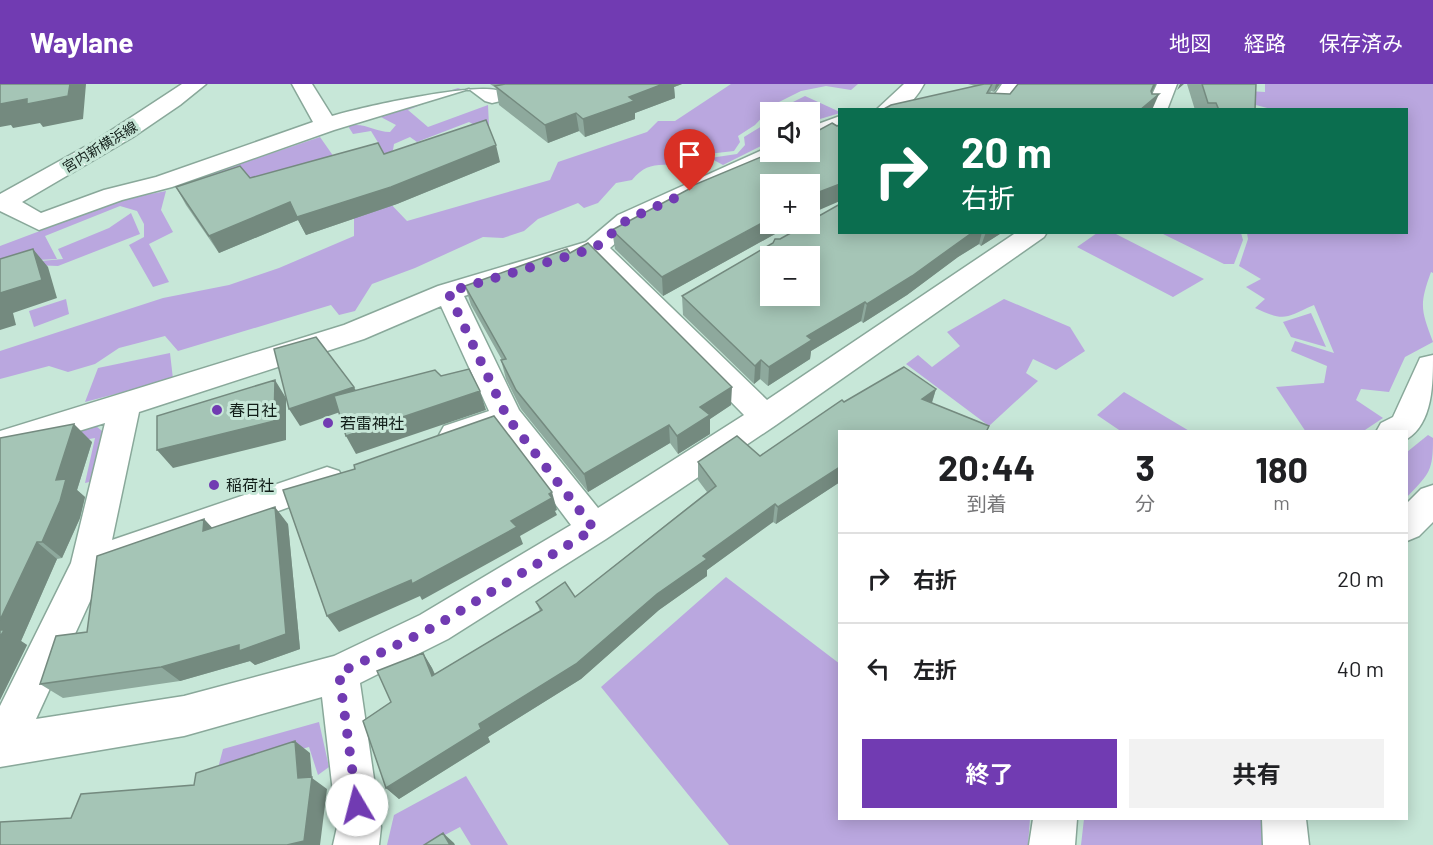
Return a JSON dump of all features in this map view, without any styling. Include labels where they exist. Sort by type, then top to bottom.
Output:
[{"type":"street","name":"宮内新横浜線","points":[[2,203],[88,156],[155,114],[196,84]]},
{"type":"street","points":[[302,84],[326,125]]},
{"type":"street","points":[[2,203],[39,222],[113,195],[164,182],[326,125],[462,84]]},
{"type":"street","points":[[476,84],[492,97],[550,84]]},
{"type":"street","points":[[888,108],[910,91],[914,84]]},
{"type":"street","points":[[995,108],[1013,84]]},
{"type":"street","points":[[1157,108],[1167,84]]},
{"type":"street","points":[[820,131],[838,124]]},
{"type":"street","points":[[0,442],[354,332],[448,292],[595,248],[627,220],[760,158]]},
{"type":"street","points":[[2,746],[184,716],[339,673],[434,627],[594,529],[765,417],[1032,234]]},
{"type":"street","points":[[595,248],[671,307],[765,417]]},
{"type":"street","points":[[448,292],[507,417],[594,529]]},
{"type":"street","points":[[1396,430],[1406,425],[1431,366],[1433,366]]},
{"type":"street","points":[[2,746],[88,564],[125,405]]},
{"type":"street","points":[[428,445],[507,417]]},
{"type":"street","points":[[88,564],[360,468]]},
{"type":"street","points":[[1408,525],[1433,499]]},
{"type":"street","points":[[339,673],[359,827],[356,845]]},
{"type":"street","points":[[1052,845],[1055,820]]},
{"type":"street","points":[[1284,820],[1286,845]]},
{"type":"shaded area","points":[[731,84],[858,84],[851,90],[826,86],[801,91],[779,102],[760,102],[760,120],[738,136],[740,142],[734,151],[708,154],[697,148],[687,153],[674,155],[671,165],[649,167],[632,180],[616,183],[598,203],[584,208],[578,203],[538,219],[524,231],[503,238],[483,237],[415,268],[372,284],[355,311],[339,315],[331,305],[178,351],[165,336],[119,348],[95,364],[68,372],[49,366],[0,379],[0,351],[163,298],[229,285],[279,268],[354,236],[354,214],[387,200],[407,221],[550,180],[558,162],[647,132],[658,121],[675,121]]},
{"type":"shaded area","points":[[1265,84],[1433,84],[1433,273],[1431,272],[1427,283],[1423,307],[1433,342],[1405,357],[1389,392],[1361,389],[1356,400],[1383,418],[1365,430],[1305,430],[1276,387],[1324,383],[1327,366],[1291,351],[1295,341],[1334,353],[1314,305],[1285,317],[1255,308],[1265,299],[1246,287],[1261,279],[1239,266],[1248,239],[1247,234],[1408,234],[1408,108],[1267,108],[1252,104],[1248,91],[1265,92]]},
{"type":"shaded area","points":[[458,88],[461,89],[408,110],[428,127],[488,105],[489,126],[480,128],[469,122],[417,142],[410,137],[394,144],[393,150],[384,159],[382,149],[371,131],[353,134],[348,126],[359,125],[390,132],[396,125],[377,115]]},
{"type":"shaded area","points":[[805,96],[818,102],[793,102]]},
{"type":"shaded area","points":[[820,103],[838,111],[838,114],[820,119]]},
{"type":"shaded area","points":[[760,127],[760,146],[723,165],[710,158],[737,154],[745,145],[744,137]]},
{"type":"shaded area","points":[[320,137],[341,167],[185,193],[201,177]]},
{"type":"shaded area","points":[[166,191],[161,210],[173,232],[149,244],[169,282],[153,287],[129,245],[144,237],[144,224],[137,211],[120,206],[45,236],[57,259],[0,262],[0,246],[125,199]]},
{"type":"shaded area","points":[[131,213],[140,234],[58,266],[7,264],[63,259],[58,249],[109,228]]},
{"type":"shaded area","points":[[1096,234],[1116,234],[1204,279],[1173,297],[1077,247]]},
{"type":"shaded area","points":[[1163,234],[1241,234],[1243,240],[1234,264],[1224,264]]},
{"type":"shaded area","points":[[66,299],[69,314],[34,327],[29,311]]},
{"type":"shaded area","points":[[1004,299],[1070,327],[1085,351],[1056,370],[1033,359],[1026,373],[1038,381],[989,426],[906,364],[918,355],[932,367],[960,346],[947,332]]},
{"type":"shaded area","points":[[1311,313],[1326,347],[1291,337],[1283,322]]},
{"type":"shaded area","points":[[170,353],[173,379],[85,402],[98,368]]},
{"type":"shaded area","points":[[1124,392],[1188,430],[1119,430],[1097,415]]},
{"type":"shaded area","points":[[96,426],[108,436],[98,480],[85,483],[95,438],[40,448],[79,427]]},
{"type":"shaded area","points":[[1428,435],[1433,438],[1429,471],[1408,496],[1408,451]]},
{"type":"shaded area","points":[[726,577],[838,662],[838,820],[1030,820],[1028,845],[729,845],[601,687]]},
{"type":"shaded area","points":[[319,722],[329,767],[318,775],[309,747],[217,772],[223,749]]},
{"type":"shaded area","points":[[466,776],[508,845],[471,845],[460,827],[426,845],[387,845],[394,815]]},
{"type":"shaded area","points":[[1084,820],[1265,820],[1267,845],[1081,845]]},
{"type":"building","points":[[0,84],[70,84],[68,96],[27,104],[27,99],[0,104]]},
{"type":"building","points":[[505,84],[663,84],[629,97],[634,101],[583,119],[576,113],[545,125],[495,86]]},
{"type":"building","points":[[984,84],[992,84],[987,93],[1010,94],[1018,84],[1154,84],[1152,94],[1159,94],[1142,108],[886,108]]},
{"type":"building","points":[[1202,84],[1256,84],[1255,108],[1218,108],[1216,103],[1208,103]]},
{"type":"building","points":[[486,120],[496,145],[391,187],[297,217],[290,202],[209,236],[176,187],[240,166],[250,178],[378,143],[384,154]]},
{"type":"building","points":[[832,123],[838,125],[838,185],[820,192],[820,174],[760,174],[760,224],[662,277],[612,230],[691,188],[689,187],[760,157],[760,162],[820,162],[820,130]]},
{"type":"building","points":[[838,205],[838,234],[970,234],[912,276],[867,304],[865,302],[807,336],[812,340],[769,367],[761,360],[755,366],[682,296],[760,251],[760,306],[820,306],[820,246],[768,246],[775,239],[789,234],[820,234],[820,215]]},
{"type":"building","points":[[588,243],[732,387],[700,407],[710,415],[677,436],[669,425],[584,474],[516,390],[501,360],[506,359],[465,286],[567,249],[570,253]]},
{"type":"building","points":[[33,249],[42,280],[0,293],[0,259]]},
{"type":"building","points":[[316,337],[354,387],[289,409],[274,349]]},
{"type":"building","points":[[904,367],[936,389],[922,399],[989,426],[987,430],[838,430],[838,468],[778,507],[775,504],[703,556],[707,559],[657,594],[576,664],[479,724],[481,729],[386,788],[363,721],[391,702],[377,671],[423,653],[432,676],[542,610],[536,602],[565,582],[575,597],[716,486],[698,462],[737,436],[760,456],[842,400],[844,402]]},
{"type":"building","points":[[469,369],[480,391],[346,436],[334,396],[435,370],[441,376]]},
{"type":"building","points":[[275,380],[274,421],[157,450],[157,416]]},
{"type":"building","points":[[494,416],[552,492],[549,494],[552,498],[511,521],[517,527],[412,584],[411,580],[327,616],[283,490],[355,469],[354,465]]},
{"type":"building","points":[[74,424],[56,480],[66,479],[60,501],[42,542],[37,542],[0,620],[0,438]]},
{"type":"building","points":[[275,507],[286,634],[239,651],[239,645],[161,667],[40,684],[56,636],[87,632],[97,556],[204,519],[203,531]]},
{"type":"building","points":[[295,741],[298,778],[312,777],[304,841],[287,845],[0,845],[0,822],[71,818],[81,794],[194,785],[196,773]]},
{"type":"building","points":[[443,833],[450,845],[424,845]]},
{"type":"place","name":"春日社","points":[[217,410]]},
{"type":"place","name":"若雷神社","points":[[328,423]]},
{"type":"place","name":"稲荷社","points":[[214,485]]},
{"type":"route","points":[[357,805],[339,673],[434,627],[594,529],[507,417],[448,292],[595,248],[627,220],[690,191]]}]
